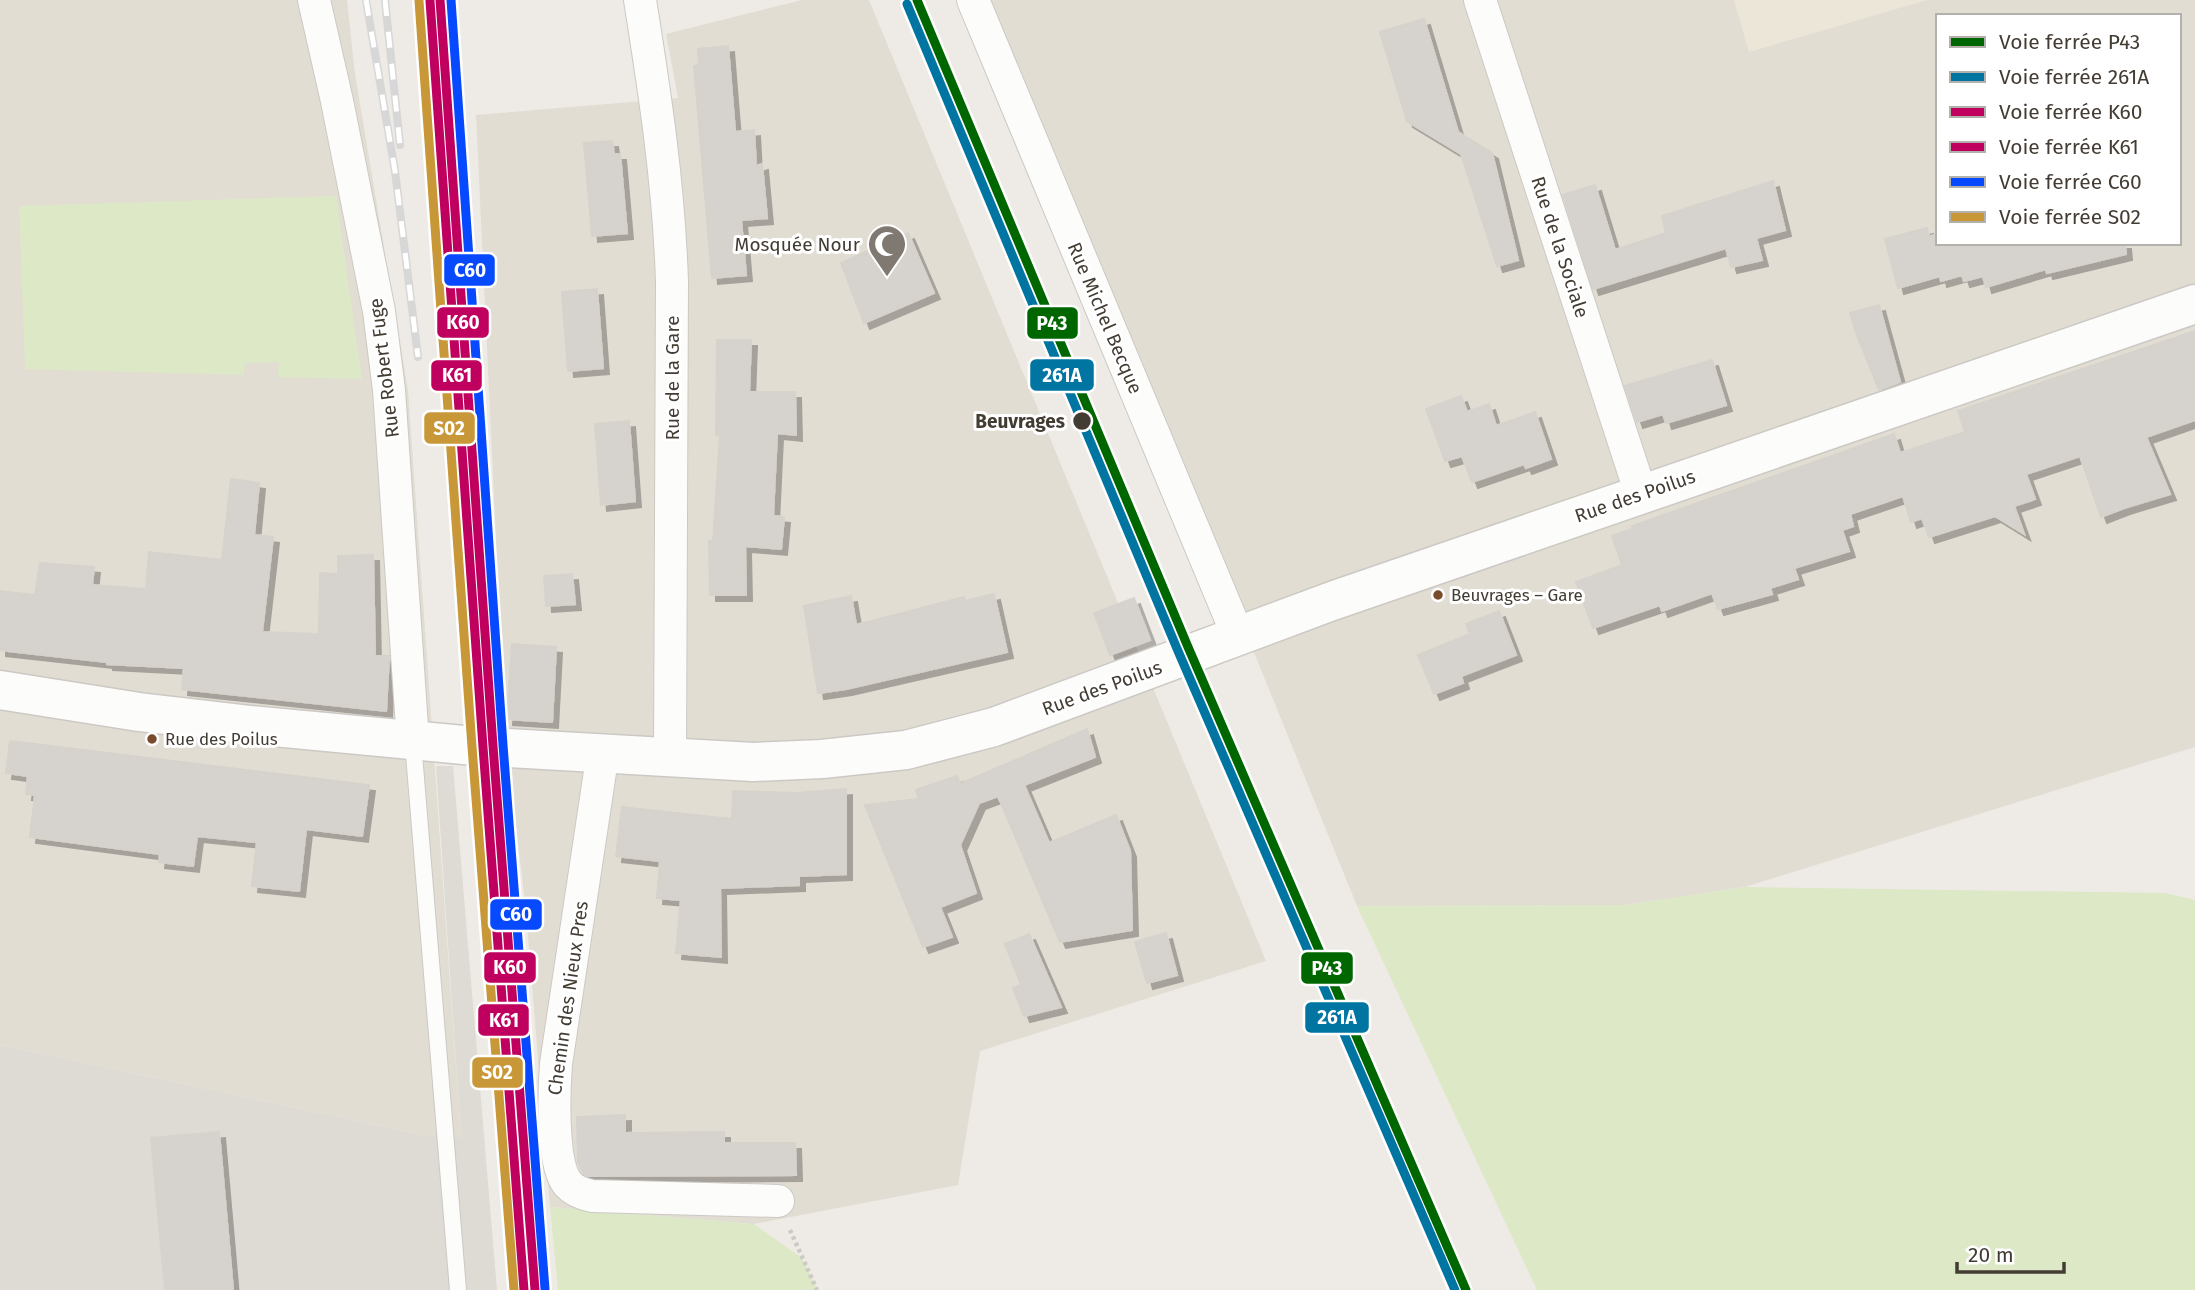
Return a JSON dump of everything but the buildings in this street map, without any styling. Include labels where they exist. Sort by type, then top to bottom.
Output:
[{"type":"street","name":"Rue Robert Fuge","points":[[314,0],[384,338],[413,742]]},
{"type":"street","name":"Rue de la Gare","points":[[640,0],[661,126],[670,220],[670,757]]},
{"type":"street","name":"Rue Michel Becque","points":[[973,0],[1238,636]]},
{"type":"street","name":"Rue de la Sociale","points":[[1480,0],[1640,494]]},
{"type":"street","name":"Rue des Poilus","points":[[0,690],[139,712],[413,742],[774,762],[864,755],[928,746],[1019,718],[1332,601],[2195,304]]},
{"type":"street","name":"Chemin des Nieux Pres","points":[[603,752],[556,1064],[554,1106],[558,1163],[562,1175],[575,1190],[592,1196],[778,1201]]},
{"type":"lane","points":[[413,742],[458,1290]]},
{"type":"path","points":[[778,1201],[817,1290]]},
{"type":"shaded area","points":[[0,0],[347,0],[355,74],[408,390],[461,1137],[422,1135],[0,1045]]},
{"type":"shaded area","points":[[802,0],[869,0],[1266,961],[980,1051],[958,1185],[754,1224],[550,1207],[526,911],[505,731],[476,115],[678,98],[666,34]]},
{"type":"shaded area","points":[[989,0],[2195,0],[2195,747],[1745,887],[1626,905],[1357,906]]},
{"type":"shaded area","points":[[1734,0],[1927,0],[1749,52]]},
{"type":"shaded area","points":[[436,766],[453,766],[497,1290],[0,1290],[0,1045],[422,1135],[461,1137]]},
{"type":"green space","points":[[336,196],[362,379],[278,377],[279,362],[245,363],[244,375],[25,369],[19,206]]},
{"type":"green space","points":[[1745,887],[2165,893],[2195,900],[2195,1290],[1537,1290],[1357,906],[1626,905]]},
{"type":"green space","points":[[550,1207],[754,1224],[802,1258],[818,1290],[558,1290]]},
{"type":"railway","points":[[366,0],[395,171],[418,357]]},
{"type":"railway","points":[[385,0],[400,145]]},
{"type":"rail line","name":"K60","points":[[440,0],[535,1290]]},
{"type":"rail line","name":"C60","points":[[451,0],[503,745],[545,1289]]},
{"type":"rail line","name":"P43","points":[[917,0],[1188,647],[1466,1290]]},
{"type":"rail line","name":"S02","points":[[419,1],[514,1290]]},
{"type":"rail line","name":"K61","points":[[430,1],[524,1290]]},
{"type":"rail line","name":"261A","points":[[907,4],[1178,651],[1455,1290]]},
{"type":"place","name":"Mosquée Nour","points":[[887,278]]},
{"type":"place","name":"Beuvrages","points":[[1082,421]]},
{"type":"place","name":"Beuvrages – Gare","points":[[1438,595]]},
{"type":"place","name":"Rue des Poilus","points":[[152,739]]}]
